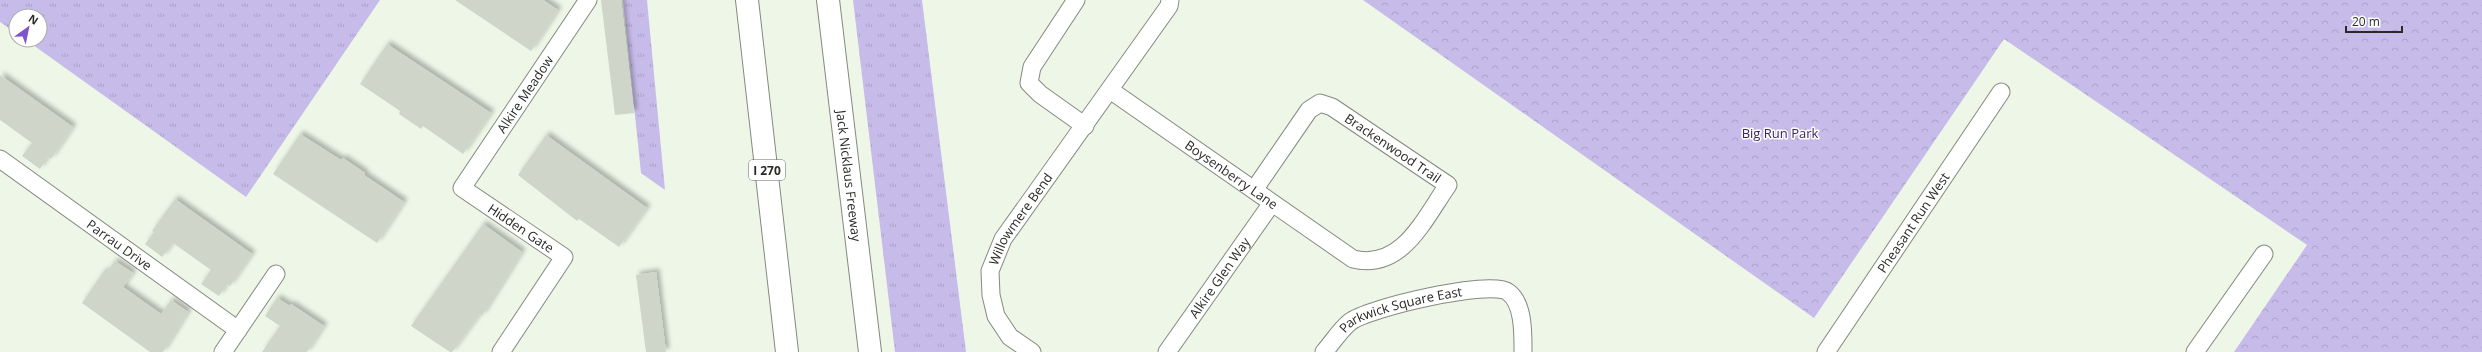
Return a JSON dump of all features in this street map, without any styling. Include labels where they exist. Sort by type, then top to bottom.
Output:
[{"type":"highway","name":"I 270","points":[[747,0],[788,352]]},
{"type":"highway","name":"Jack Nicklaus Freeway","points":[[828,0],[870,352]]},
{"type":"street","name":"Alkire Meadow","points":[[462,188],[588,0]]},
{"type":"street","points":[[1076,0],[1032,66],[1029,83],[1040,94],[1085,126]]},
{"type":"street","name":"Willowmere Bend","points":[[1032,352],[1010,337],[996,316],[991,295],[990,271],[1003,239],[1085,126],[1169,6],[1170,0]]},
{"type":"street","name":"Boysenberry Lane","points":[[1110,90],[1353,259]]},
{"type":"street","name":"Pheasant Run West","points":[[1826,352],[2001,92]]},
{"type":"street","name":"Brackenwood Trail","points":[[1254,190],[1309,110],[1320,103],[1332,107],[1448,185],[1404,247],[1388,257],[1367,262],[1353,259]]},
{"type":"street","name":"Parrau Drive","points":[[0,159],[238,330]]},
{"type":"street","name":"Hidden Gate","points":[[462,188],[564,257],[501,352]]},
{"type":"street","name":"Alkire Glen Way","points":[[1167,352],[1272,203]]},
{"type":"street","points":[[2195,352],[2264,254]]},
{"type":"street","points":[[223,352],[276,274]]},
{"type":"street","name":"Parkwick Square East","points":[[1324,352],[1350,321],[1398,302],[1490,288],[1508,291],[1514,297],[1518,305],[1523,352]]},
{"type":"green space","points":[[0,0],[380,0],[246,197],[37,48],[48,48],[48,8],[8,8],[8,28],[0,22]]},
{"type":"green space","points":[[623,0],[647,0],[665,190],[641,173]]},
{"type":"green space","points":[[853,0],[922,0],[966,352],[895,352]]},
{"type":"green space","name":"Big Run Park","points":[[1363,0],[2482,0],[2482,352],[2234,352],[2307,245],[2004,39],[1814,318]]},
{"type":"building","points":[[455,0],[543,0],[558,10],[531,51]]},
{"type":"building","points":[[601,0],[621,0],[634,113],[615,115]]},
{"type":"building","points":[[387,44],[491,113],[463,154],[423,126],[421,129],[399,114],[400,111],[360,84]]},
{"type":"building","points":[[0,75],[73,127],[51,159],[48,157],[40,169],[22,156],[32,143],[0,120]]},
{"type":"building","points":[[300,134],[341,160],[343,158],[365,173],[364,175],[404,202],[377,243],[273,174]]},
{"type":"building","points":[[546,135],[647,208],[619,247],[579,219],[577,221],[518,175]]},
{"type":"building","points":[[175,199],[252,254],[230,286],[227,284],[219,296],[201,284],[211,270],[173,243],[162,257],[145,244],[154,232],[152,231]]},
{"type":"building","points":[[483,224],[522,252],[482,316],[480,314],[452,352],[450,352],[411,326]]},
{"type":"building","points":[[115,261],[133,273],[123,287],[161,314],[171,300],[188,312],[163,352],[150,352],[82,303],[104,271],[106,273]]},
{"type":"building","points":[[656,272],[666,352],[646,352],[636,275]]},
{"type":"building","points":[[277,298],[290,306],[291,304],[324,326],[307,352],[262,352],[280,326],[265,316]]}]
